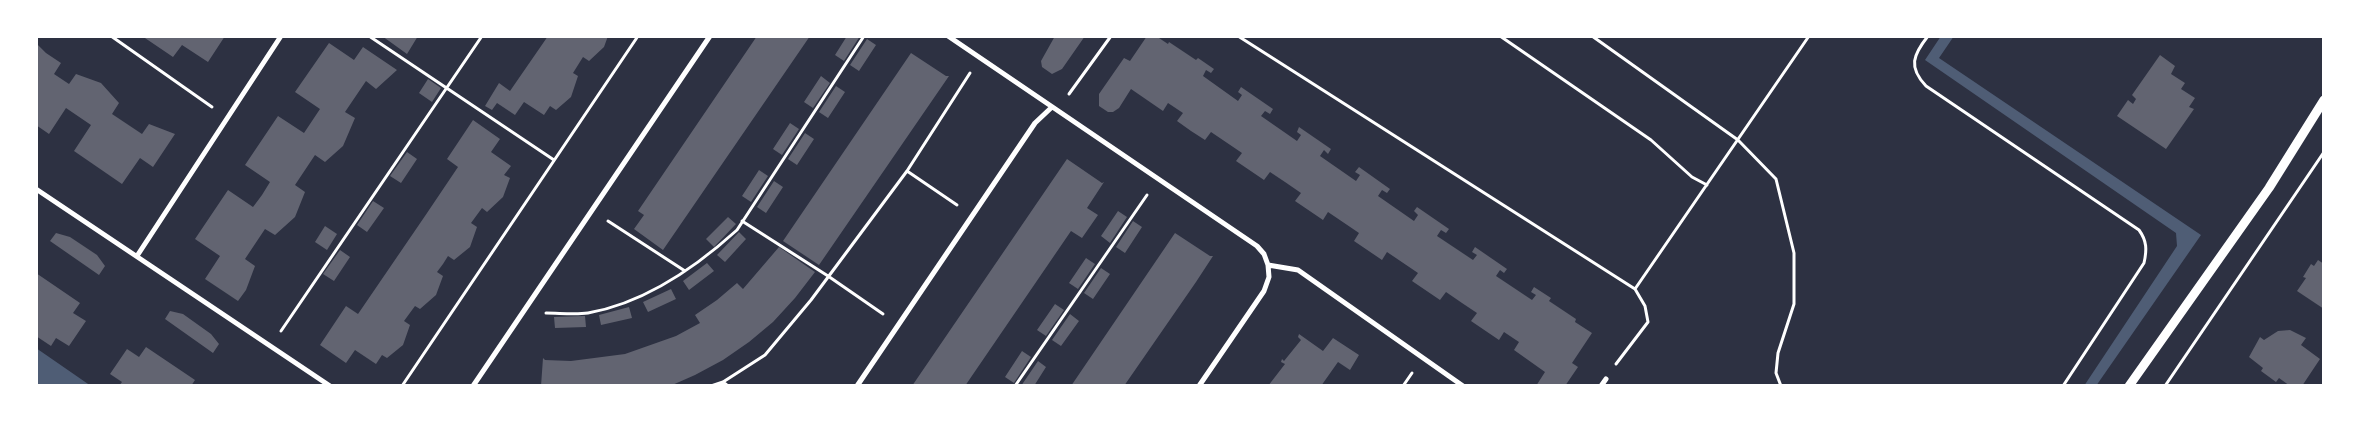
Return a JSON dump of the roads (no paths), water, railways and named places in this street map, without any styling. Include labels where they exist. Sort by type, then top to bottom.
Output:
[{"type":"street","points":[[137,256],[281,36]]},
{"type":"street","points":[[473,386],[710,36]]},
{"type":"street","points":[[948,36],[1257,246],[1264,254],[1268,265],[1269,277],[1264,291],[1199,386]]},
{"type":"street","points":[[2129,386],[2269,188],[2324,100]]},
{"type":"street","points":[[857,386],[897,324],[1035,123],[1052,107]]},
{"type":"street","points":[[36,189],[330,386]]},
{"type":"street","points":[[1268,265],[1298,270],[1463,386]]},
{"type":"street","points":[[1601,386],[1606,379]]},
{"type":"water","points":[[1941,36],[1954,36],[1939,58],[2201,235],[2096,386],[2084,386],[2177,246],[2176,233],[1925,60]]},
{"type":"water","points":[[36,348],[91,386],[36,386]]}]
